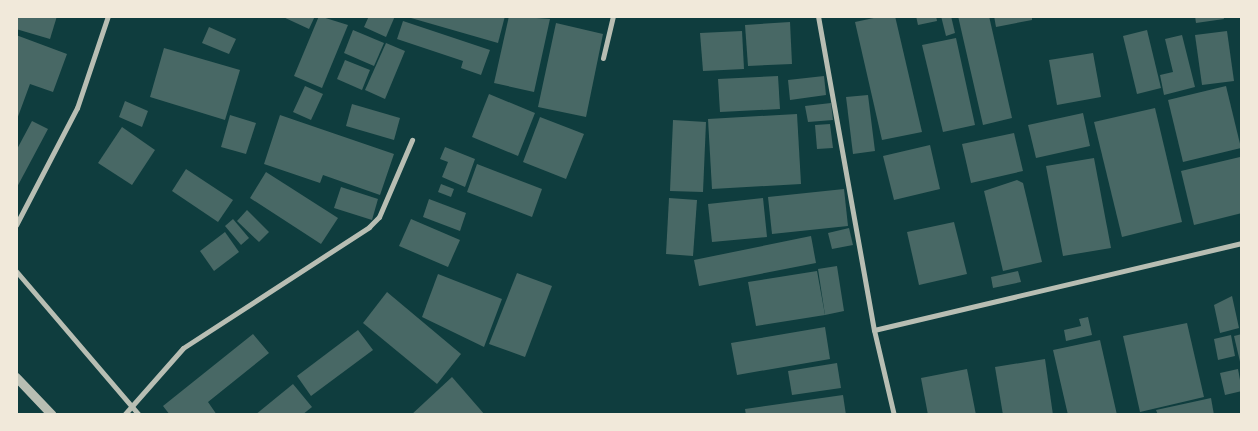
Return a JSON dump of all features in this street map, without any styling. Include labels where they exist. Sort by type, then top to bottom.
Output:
[{"type":"street","points":[[16,225],[77,108],[108,16]]},
{"type":"street","points":[[603,58],[613,16]]},
{"type":"street","points":[[818,16],[874,330],[894,415]]},
{"type":"street","points":[[124,415],[129,405],[184,348],[369,227],[379,217],[412,140]]},
{"type":"street","points":[[874,330],[1242,244]]},
{"type":"street","points":[[16,271],[139,415]]},
{"type":"street","points":[[16,377],[52,415]]},
{"type":"building","points":[[16,16],[57,16],[50,39],[16,29]]},
{"type":"building","points":[[281,16],[315,16],[309,29]]},
{"type":"building","points":[[319,16],[348,25],[322,88],[294,76]]},
{"type":"building","points":[[369,16],[395,16],[386,37],[364,27]]},
{"type":"building","points":[[404,16],[505,16],[498,43]]},
{"type":"building","points":[[509,16],[550,19],[534,92],[494,83]]},
{"type":"building","points":[[883,16],[895,16],[922,132],[882,140],[855,22]]},
{"type":"building","points":[[916,16],[936,16],[937,21],[918,25]]},
{"type":"building","points":[[941,16],[951,16],[955,33],[946,36]]},
{"type":"building","points":[[958,16],[989,16],[1012,118],[983,125]]},
{"type":"building","points":[[994,16],[1032,16],[1032,20],[996,27]]},
{"type":"building","points":[[1195,16],[1223,16],[1224,19],[1196,23]]},
{"type":"building","points":[[403,21],[490,50],[481,75],[461,68],[463,61],[397,39]]},
{"type":"building","points":[[790,22],[792,64],[748,66],[745,25]]},
{"type":"building","points":[[556,23],[603,34],[586,117],[538,107]]},
{"type":"building","points":[[209,27],[236,39],[229,54],[202,43]]},
{"type":"building","points":[[353,30],[384,43],[374,66],[344,53]]},
{"type":"building","points":[[1147,30],[1161,88],[1137,94],[1123,36]]},
{"type":"building","points":[[742,31],[744,69],[703,71],[700,33]]},
{"type":"building","points":[[1227,31],[1234,81],[1202,85],[1195,35]]},
{"type":"building","points":[[16,35],[67,54],[53,92],[30,84],[16,122]]},
{"type":"building","points":[[1182,35],[1195,87],[1164,95],[1160,75],[1173,72],[1165,39]]},
{"type":"building","points":[[956,38],[975,125],[943,132],[922,45]]},
{"type":"building","points":[[386,43],[405,51],[385,99],[365,90]]},
{"type":"building","points":[[164,48],[240,70],[225,120],[150,97]]},
{"type":"building","points":[[1093,53],[1101,97],[1057,105],[1049,60]]},
{"type":"building","points":[[345,60],[370,70],[362,90],[337,79]]},
{"type":"building","points":[[778,76],[780,109],[720,112],[718,79]]},
{"type":"building","points":[[824,76],[826,95],[790,100],[788,80]]},
{"type":"building","points":[[305,86],[323,94],[311,120],[293,112]]},
{"type":"building","points":[[1226,86],[1241,148],[1183,162],[1168,100]]},
{"type":"building","points":[[489,94],[535,113],[518,156],[472,137]]},
{"type":"building","points":[[868,95],[875,151],[853,154],[846,97]]},
{"type":"building","points":[[125,101],[148,111],[142,127],[119,117]]},
{"type":"building","points":[[831,103],[833,120],[808,122],[805,106]]},
{"type":"building","points":[[352,104],[400,118],[394,140],[346,126]]},
{"type":"building","points":[[1155,108],[1182,222],[1122,237],[1094,122]]},
{"type":"building","points":[[1083,113],[1090,146],[1036,158],[1028,125]]},
{"type":"building","points":[[797,114],[801,184],[712,189],[708,119]]},
{"type":"building","points":[[230,115],[256,123],[246,154],[221,147]]},
{"type":"building","points":[[280,115],[394,154],[380,195],[323,175],[320,183],[264,164]]},
{"type":"building","points":[[540,117],[584,134],[566,179],[523,162]]},
{"type":"building","points":[[673,120],[706,122],[703,192],[670,191]]},
{"type":"building","points":[[32,121],[48,129],[16,189],[16,151]]},
{"type":"building","points":[[830,124],[833,148],[817,149],[815,125]]},
{"type":"building","points":[[122,127],[155,150],[132,185],[98,163]]},
{"type":"building","points":[[1014,133],[1023,171],[971,183],[962,144]]},
{"type":"building","points":[[930,145],[940,189],[894,200],[883,156]]},
{"type":"building","points":[[445,147],[475,159],[465,187],[442,177],[448,162],[440,159]]},
{"type":"building","points":[[1240,157],[1242,213],[1194,225],[1181,171]]},
{"type":"building","points":[[1094,158],[1111,248],[1063,256],[1046,166]]},
{"type":"building","points":[[477,164],[542,189],[532,217],[467,192]]},
{"type":"building","points":[[186,169],[233,200],[218,222],[172,191]]},
{"type":"building","points":[[266,172],[338,218],[321,244],[250,198]]},
{"type":"building","points":[[1017,180],[1023,183],[1042,262],[1003,271],[984,191]]},
{"type":"building","points":[[441,184],[454,189],[451,197],[438,192]]},
{"type":"building","points":[[341,187],[378,199],[372,220],[334,208]]},
{"type":"building","points":[[844,189],[848,226],[772,234],[768,197]]},
{"type":"building","points":[[669,198],[697,200],[693,256],[666,254]]},
{"type":"building","points":[[763,198],[767,237],[712,242],[708,204]]},
{"type":"building","points":[[429,199],[466,213],[460,231],[423,217]]},
{"type":"building","points":[[247,210],[269,232],[259,242],[237,221]]},
{"type":"building","points":[[233,219],[249,238],[241,245],[225,226]]},
{"type":"building","points":[[411,219],[460,240],[448,267],[399,246]]},
{"type":"building","points":[[954,222],[967,274],[919,285],[907,232]]},
{"type":"building","points":[[849,228],[853,245],[832,249],[828,233]]},
{"type":"building","points":[[225,232],[239,252],[214,271],[200,251]]},
{"type":"building","points":[[811,236],[816,263],[699,286],[694,260]]},
{"type":"building","points":[[837,266],[844,311],[825,315],[818,269]]},
{"type":"building","points":[[817,271],[825,315],[756,326],[748,282]]},
{"type":"building","points":[[1018,271],[1021,282],[993,288],[991,277]]},
{"type":"building","points":[[517,273],[552,286],[525,357],[489,344]]},
{"type":"building","points":[[438,274],[502,299],[484,347],[422,317]]},
{"type":"building","points":[[387,292],[461,354],[437,384],[363,323]]},
{"type":"building","points":[[1232,296],[1239,328],[1220,333],[1214,305]]},
{"type":"building","points":[[1088,317],[1092,335],[1066,341],[1064,330],[1081,326],[1079,319]]},
{"type":"building","points":[[1187,323],[1204,397],[1140,412],[1123,336]]},
{"type":"building","points":[[825,327],[830,359],[737,375],[731,343]]},
{"type":"building","points":[[358,330],[373,350],[311,396],[297,376]]},
{"type":"building","points":[[253,334],[269,353],[208,402],[217,415],[170,415],[163,406]]},
{"type":"building","points":[[1242,334],[1242,366],[1241,366],[1234,336]]},
{"type":"building","points":[[1231,335],[1235,356],[1218,360],[1214,339]]},
{"type":"building","points":[[1100,340],[1117,415],[1068,415],[1053,350]]},
{"type":"building","points":[[1045,359],[1053,415],[1003,415],[995,367]]},
{"type":"building","points":[[837,363],[841,388],[792,395],[788,371]]},
{"type":"building","points":[[967,369],[976,415],[928,415],[921,378]]},
{"type":"building","points":[[1238,369],[1242,391],[1225,395],[1220,373]]},
{"type":"building","points":[[452,377],[485,415],[411,415]]},
{"type":"building","points":[[293,384],[312,407],[302,415],[255,415]]},
{"type":"building","points":[[843,395],[846,415],[746,415],[745,409]]},
{"type":"building","points":[[1211,398],[1214,415],[1158,415],[1156,410]]}]
